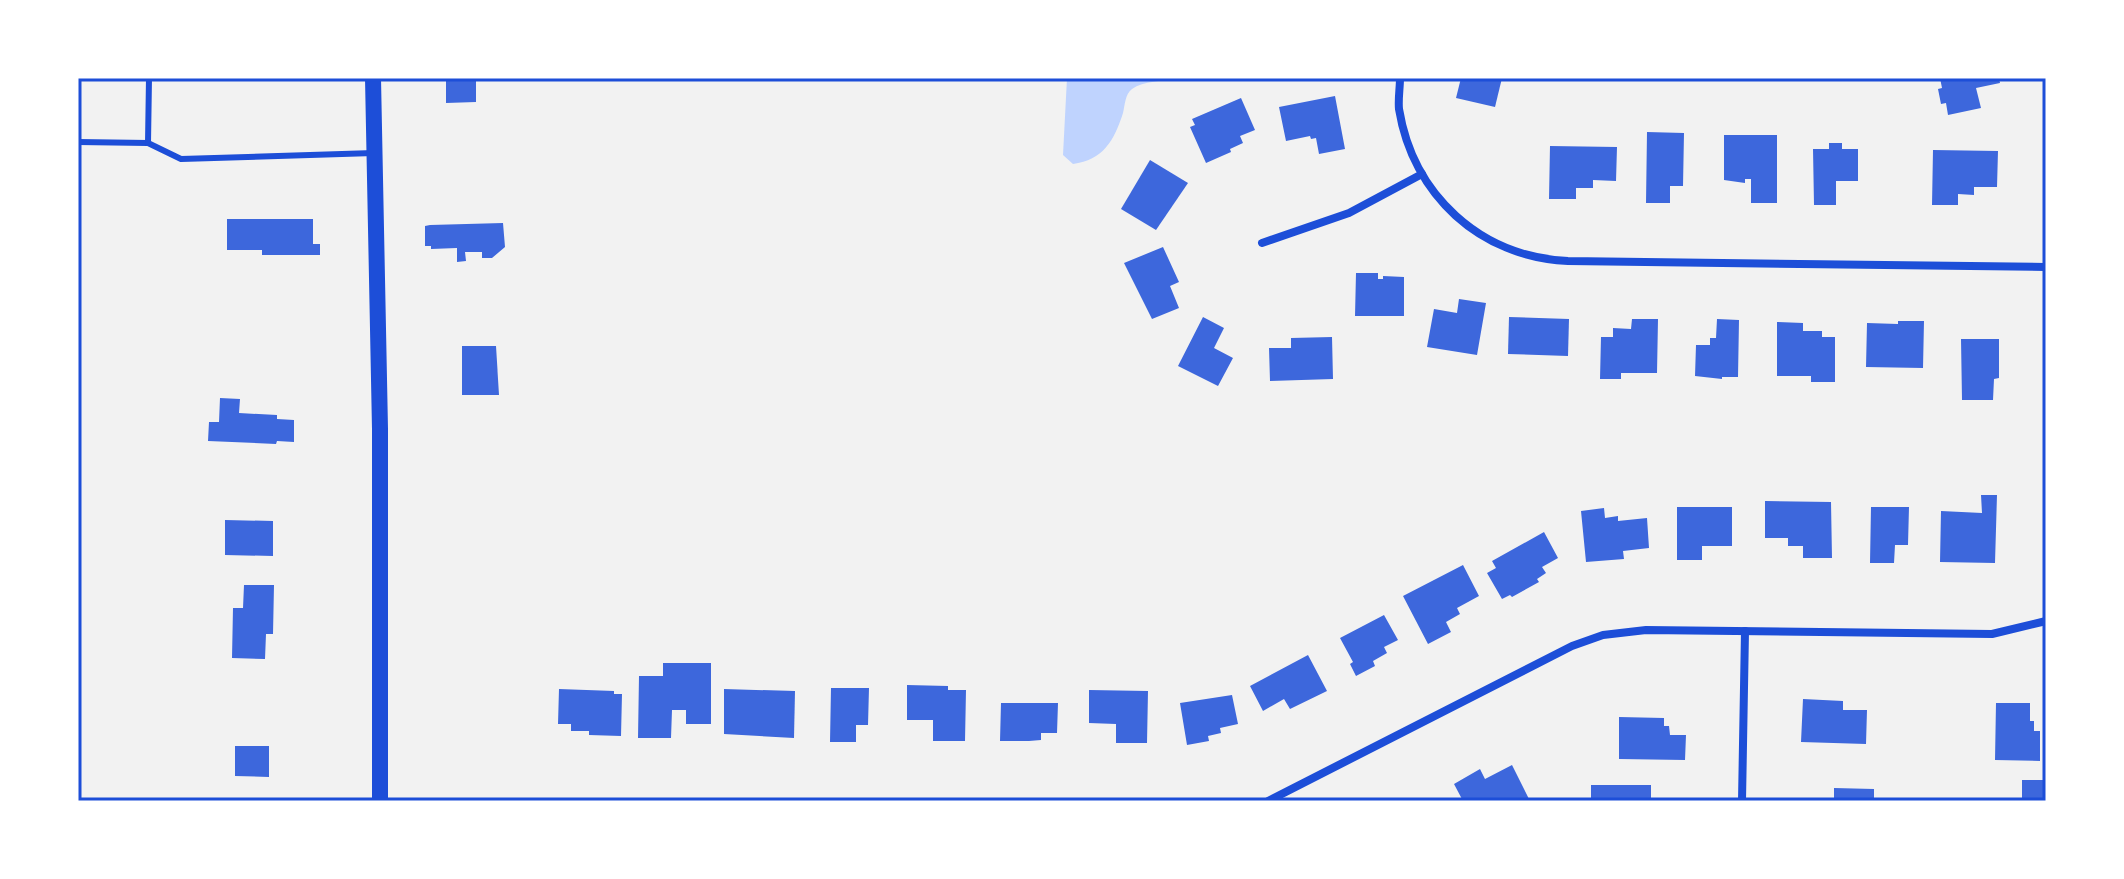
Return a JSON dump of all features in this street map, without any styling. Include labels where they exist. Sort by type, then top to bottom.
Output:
[{"type":"main road","points":[[373,78],[380,429],[380,801]]},
{"type":"street","points":[[1400,78],[1399,108],[1404,131],[1422,174],[1449,212],[1477,234],[1509,250],[1545,259],[2046,267]]},
{"type":"street","points":[[1262,243],[1349,213],[1422,174]]},
{"type":"street","points":[[1268,801],[1587,639],[1637,630],[1992,634],[2046,621]]},
{"type":"street","points":[[1742,801],[1745,631]]},
{"type":"lane","points":[[148,143],[149,78]]},
{"type":"lane","points":[[78,142],[148,143],[181,159],[374,153]]},
{"type":"water","points":[[1067,78],[1176,78],[1132,89],[1116,132],[1106,148],[1092,158],[1073,164],[1063,155]]},
{"type":"building","points":[[446,78],[476,78],[476,102],[446,103]]},
{"type":"building","points":[[1461,78],[1502,78],[1495,107],[1456,98]]},
{"type":"building","points":[[1940,78],[1999,78],[2000,83],[1976,88],[1981,108],[1948,115],[1946,103],[1941,104],[1938,89],[1942,88]]},
{"type":"building","points":[[1335,96],[1345,149],[1319,154],[1316,138],[1311,139],[1310,136],[1286,141],[1279,107]]},
{"type":"building","points":[[1241,98],[1255,130],[1240,136],[1243,143],[1230,149],[1231,152],[1206,163],[1190,127],[1195,125],[1192,119]]},
{"type":"building","points":[[1647,132],[1684,133],[1683,186],[1670,186],[1670,203],[1646,203]]},
{"type":"building","points":[[1724,135],[1777,135],[1777,203],[1751,203],[1751,179],[1745,179],[1745,183],[1724,180]]},
{"type":"building","points":[[1829,143],[1842,143],[1842,149],[1858,149],[1858,181],[1836,181],[1836,205],[1814,205],[1813,149],[1829,149]]},
{"type":"building","points":[[1550,146],[1617,147],[1616,181],[1593,180],[1593,188],[1576,188],[1576,199],[1549,199]]},
{"type":"building","points":[[1933,150],[1998,151],[1997,187],[1974,187],[1974,195],[1958,194],[1958,205],[1932,205]]},
{"type":"building","points":[[1150,160],[1188,183],[1156,230],[1121,209]]},
{"type":"building","points":[[227,219],[313,219],[313,244],[320,244],[320,255],[262,255],[262,250],[227,250]]},
{"type":"building","points":[[503,223],[505,247],[492,258],[482,258],[482,252],[465,252],[466,261],[457,262],[457,248],[431,249],[431,246],[425,246],[425,226]]},
{"type":"building","points":[[1163,247],[1179,282],[1170,286],[1179,308],[1152,319],[1124,263]]},
{"type":"building","points":[[1356,273],[1378,273],[1378,279],[1383,279],[1383,276],[1404,277],[1404,316],[1355,316]]},
{"type":"building","points":[[1459,299],[1486,303],[1477,355],[1427,347],[1434,309],[1457,313]]},
{"type":"building","points":[[1203,317],[1224,328],[1214,348],[1233,358],[1218,386],[1178,366]]},
{"type":"building","points":[[1509,317],[1569,319],[1568,356],[1508,354]]},
{"type":"building","points":[[1632,319],[1658,319],[1657,373],[1621,373],[1621,379],[1600,379],[1601,337],[1613,337],[1613,328],[1631,329]]},
{"type":"building","points":[[1717,319],[1739,320],[1738,377],[1695,376],[1696,345],[1710,345],[1710,338],[1716,338]]},
{"type":"building","points":[[1898,321],[1924,321],[1923,368],[1866,367],[1867,323],[1898,324]]},
{"type":"building","points":[[1777,322],[1803,323],[1803,331],[1822,331],[1822,337],[1835,337],[1835,382],[1811,382],[1811,376],[1777,376]]},
{"type":"building","points":[[1332,337],[1333,379],[1270,381],[1269,348],[1291,348],[1291,338]]},
{"type":"building","points":[[1961,339],[1999,339],[1999,378],[1994,379],[1993,400],[1962,400]]},
{"type":"building","points":[[462,346],[496,346],[499,395],[462,395]]},
{"type":"building","points":[[220,398],[240,399],[239,413],[277,415],[277,419],[294,420],[294,442],[208,441],[209,422],[219,422]]},
{"type":"building","points":[[1981,495],[1997,495],[1995,563],[1940,562],[1941,511],[1982,513]]},
{"type":"building","points":[[1765,501],[1831,502],[1832,558],[1803,558],[1803,546],[1788,546],[1788,538],[1765,538]]},
{"type":"building","points":[[1677,507],[1732,507],[1732,546],[1702,546],[1702,560],[1677,560]]},
{"type":"building","points":[[1871,507],[1909,507],[1908,545],[1895,545],[1894,563],[1870,563]]},
{"type":"building","points":[[1604,508],[1605,518],[1618,516],[1618,521],[1647,518],[1649,548],[1623,551],[1624,559],[1586,562],[1581,511]]},
{"type":"building","points":[[225,520],[273,521],[273,556],[225,555]]},
{"type":"building","points":[[1544,532],[1558,558],[1542,567],[1546,573],[1537,579],[1539,582],[1502,599],[1487,573],[1496,568],[1492,561]]},
{"type":"building","points":[[1463,565],[1479,596],[1457,608],[1460,614],[1446,622],[1451,632],[1428,644],[1403,596]]},
{"type":"building","points":[[244,585],[274,585],[273,634],[266,634],[265,659],[232,658],[233,608],[243,608]]},
{"type":"building","points":[[1384,615],[1398,640],[1384,647],[1387,653],[1373,661],[1375,666],[1356,676],[1350,664],[1353,662],[1340,638]]},
{"type":"building","points":[[1308,655],[1327,691],[1290,709],[1284,699],[1263,711],[1250,686]]},
{"type":"building","points":[[663,663],[711,663],[711,724],[686,724],[686,710],[672,710],[671,738],[638,738],[639,676],[663,676]]},
{"type":"building","points":[[907,685],[948,686],[948,690],[966,690],[965,741],[933,741],[933,720],[907,720]]},
{"type":"building","points":[[831,688],[869,688],[868,725],[856,725],[856,742],[830,742]]},
{"type":"building","points":[[559,689],[622,694],[621,736],[589,735],[589,731],[571,731],[571,724],[558,724]]},
{"type":"building","points":[[724,689],[795,691],[794,738],[724,734]]},
{"type":"building","points":[[1089,690],[1148,691],[1147,743],[1116,743],[1116,724],[1089,723]]},
{"type":"building","points":[[1232,695],[1238,724],[1220,728],[1221,733],[1208,736],[1209,741],[1187,745],[1180,703]]},
{"type":"building","points":[[1803,699],[1843,701],[1843,710],[1867,710],[1866,744],[1801,742]]},
{"type":"building","points":[[1001,703],[1058,703],[1057,733],[1041,733],[1041,740],[1000,741]]},
{"type":"building","points":[[1996,703],[2030,703],[2030,721],[2034,721],[2034,731],[2040,731],[2040,761],[1995,760]]},
{"type":"building","points":[[1619,717],[1664,718],[1664,726],[1669,726],[1670,735],[1686,735],[1685,760],[1619,759]]},
{"type":"building","points":[[235,746],[269,746],[269,777],[235,776]]},
{"type":"building","points":[[1512,765],[1530,801],[1463,801],[1454,784],[1480,769],[1485,779]]},
{"type":"building","points":[[2022,780],[2046,780],[2046,801],[2022,801]]},
{"type":"building","points":[[1591,785],[1651,785],[1651,801],[1591,801]]},
{"type":"building","points":[[1834,788],[1874,789],[1874,801],[1834,801]]}]
